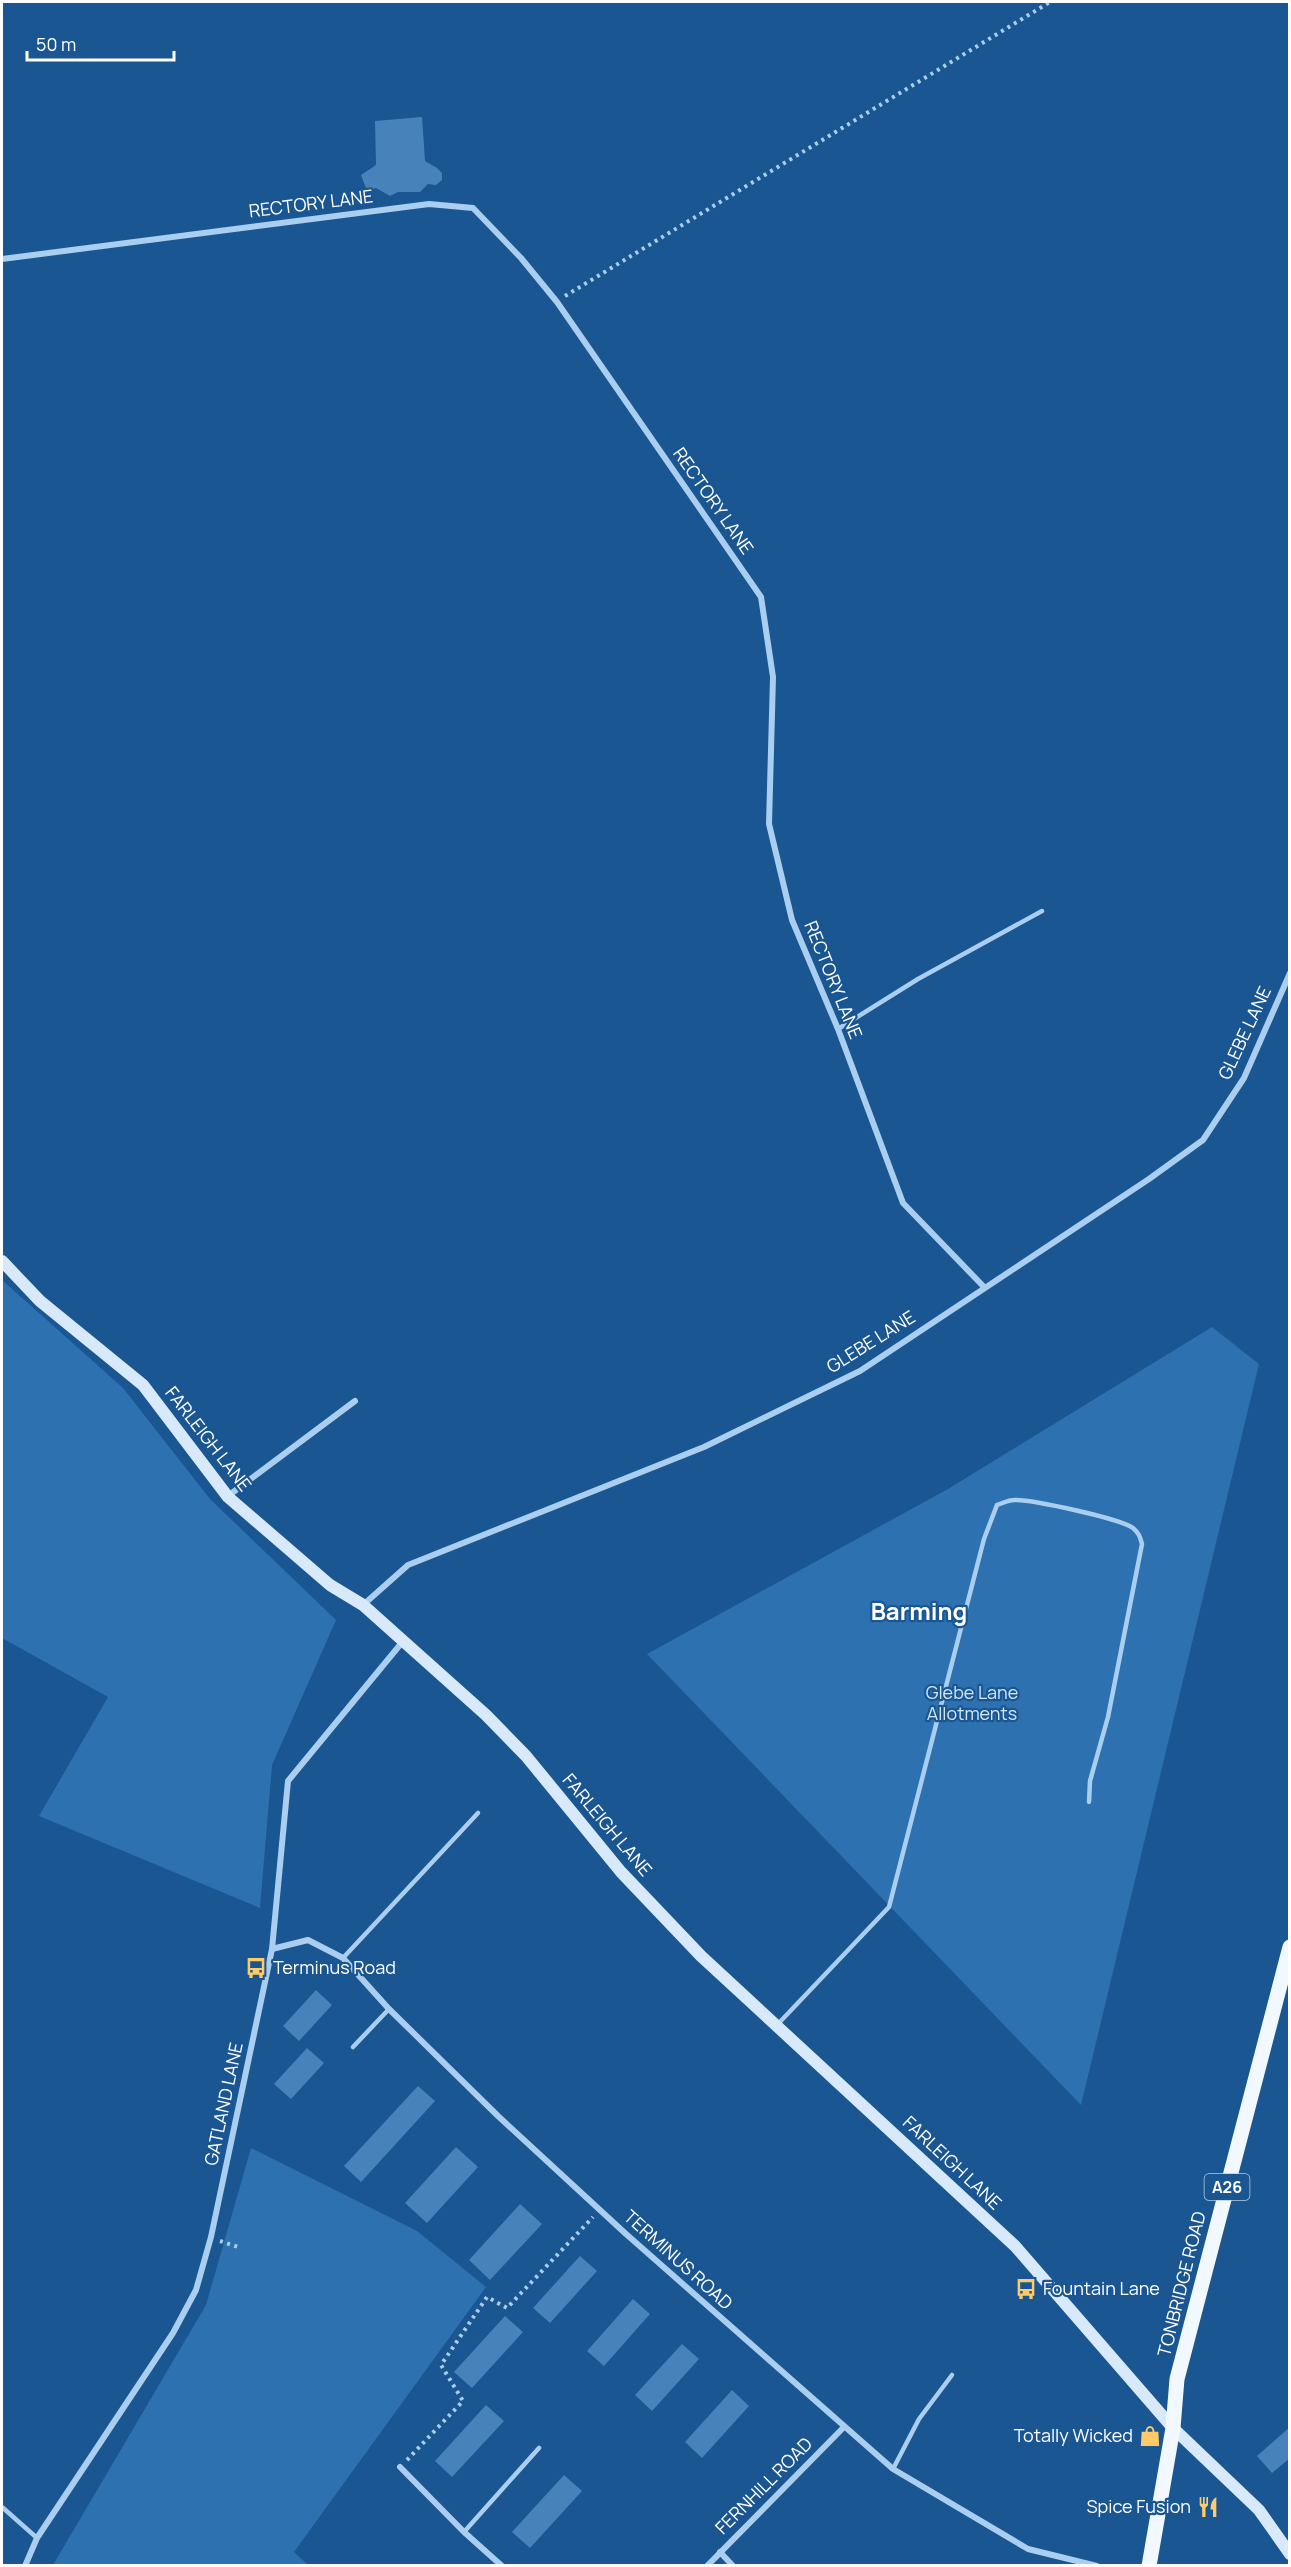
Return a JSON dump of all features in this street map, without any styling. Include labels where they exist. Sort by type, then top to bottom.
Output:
[{"type":"main road","name":"TONBRIDGE ROAD","points":[[1149,2565],[1173,2428],[1178,2379],[1283,1995],[1290,1947]]},
{"type":"street","name":"RECTORY LANE","points":[[2,259],[429,204],[473,208],[521,258],[557,302],[761,597],[773,677],[770,824],[792,920],[838,1029],[903,1203],[984,1287]]},
{"type":"street","name":"GLEBE LANE","points":[[363,1605],[408,1565],[704,1447],[860,1371],[1203,1140],[1244,1078],[1290,973]]},
{"type":"street","name":"FARLEIGH LANE","points":[[2,1261],[40,1301],[143,1385],[228,1497],[330,1585],[363,1605],[441,1672],[526,1756],[621,1872],[700,1956],[1015,2246],[1173,2428]]},
{"type":"street","points":[[228,1497],[355,1401]]},
{"type":"street","name":"GATLAND LANE","points":[[25,2565],[36,2538],[173,2333],[196,2290],[211,2237],[272,1949],[288,1781],[404,1640]]},
{"type":"street","name":"TERMINUS ROAD","points":[[272,1949],[308,1941],[343,1958],[388,2009],[599,2210],[893,2469],[1028,2549],[1097,2565]]},
{"type":"street","name":"FERNHILL ROAD","points":[[707,2565],[843,2427]]},
{"type":"street","points":[[1173,2428],[1259,2510],[1290,2554]]},
{"type":"street","points":[[400,2467],[464,2532],[502,2565]]},
{"type":"street","points":[[720,2552],[733,2565]]},
{"type":"lane","points":[[838,1029],[918,979],[1042,911]]},
{"type":"lane","points":[[775,2027],[890,1907],[984,1539],[997,1505],[1005,1502],[1038,1503],[1118,1522],[1131,1527],[1139,1534],[1142,1544],[1108,1717],[1090,1781],[1089,1802]]},
{"type":"lane","points":[[343,1958],[478,1813]]},
{"type":"lane","points":[[352,2047],[388,2009]]},
{"type":"lane","points":[[893,2469],[919,2419],[952,2375]]},
{"type":"lane","points":[[464,2532],[539,2448]]},
{"type":"lane","points":[[2,2507],[36,2538]]},
{"type":"path","points":[[557,302],[1050,2]]},
{"type":"path","points":[[400,2467],[463,2401],[441,2365],[487,2297],[507,2308],[599,2210]]},
{"type":"path","points":[[211,2237],[241,2248]]},
{"type":"green space","points":[[2,1280],[123,1388],[210,1499],[336,1620],[272,1765],[260,1908],[39,1816],[108,1697],[2,1638]]},
{"type":"green space","name":"Glebe Lane Allotments","points":[[1212,1327],[1259,1364],[1081,2105],[647,1654],[948,1489]]},
{"type":"green space","points":[[251,2148],[417,2231],[486,2287],[294,2552],[308,2565],[53,2565],[206,2305]]},
{"type":"building","points":[[422,117],[425,161],[442,173],[442,180],[436,185],[428,184],[420,192],[398,192],[390,196],[376,188],[367,191],[361,175],[376,165],[375,121]]},
{"type":"building","points":[[316,1990],[332,2005],[299,2041],[283,2026]]},
{"type":"building","points":[[307,2048],[324,2063],[291,2099],[274,2084]]},
{"type":"building","points":[[418,2086],[435,2101],[361,2182],[344,2166]]},
{"type":"building","points":[[456,2147],[478,2167],[427,2223],[405,2203]]},
{"type":"building","points":[[520,2204],[542,2224],[490,2280],[469,2260]]},
{"type":"building","points":[[580,2256],[597,2271],[550,2323],[533,2308]]},
{"type":"building","points":[[633,2299],[650,2314],[604,2366],[587,2351]]},
{"type":"building","points":[[505,2316],[523,2332],[472,2388],[454,2372]]},
{"type":"building","points":[[682,2344],[699,2359],[652,2411],[635,2395]]},
{"type":"building","points":[[732,2390],[749,2406],[702,2458],[685,2442]]},
{"type":"building","points":[[486,2405],[504,2421],[452,2477],[435,2461]]},
{"type":"building","points":[[1290,2427],[1290,2458],[1272,2473],[1257,2456]]},
{"type":"building","points":[[564,2475],[582,2491],[530,2548],[512,2532]]},
{"type":"place","name":"Terminus Road","points":[[256,1968]]},
{"type":"place","name":"Fountain Lane","points":[[1026,2289]]},
{"type":"place","name":"Totally Wicked","points":[[1150,2436]]},
{"type":"place","name":"Spice Fusion","points":[[1208,2507]]},
{"type":"district","name":"Barming","points":[[919,1612]]}]
